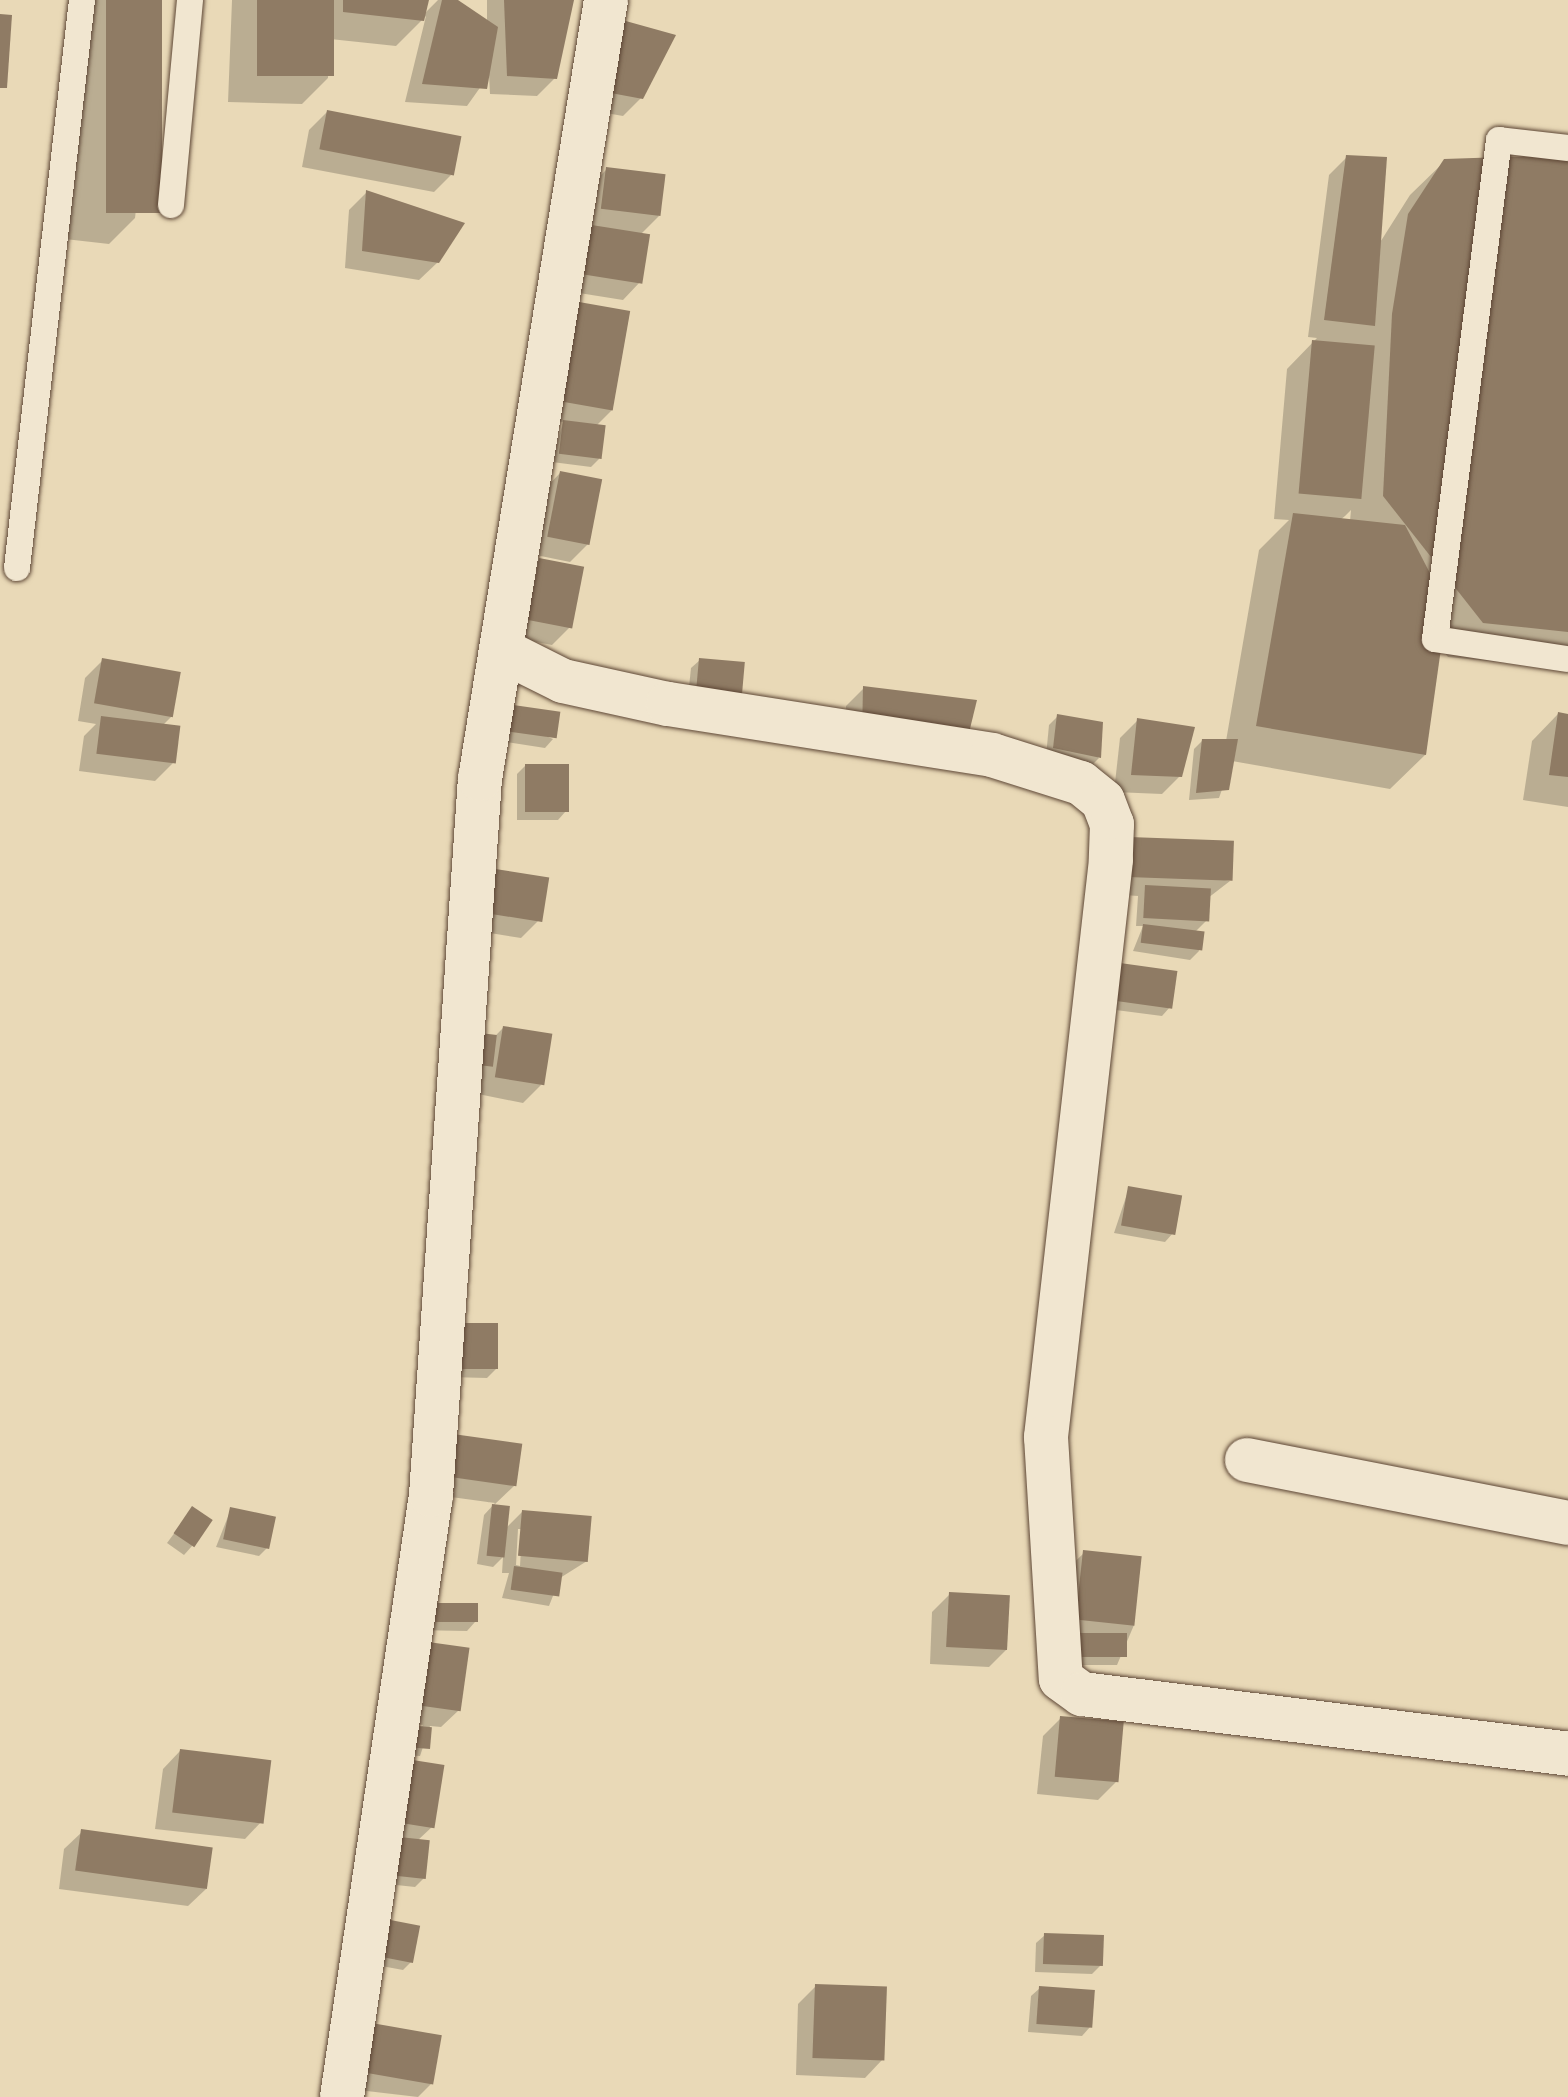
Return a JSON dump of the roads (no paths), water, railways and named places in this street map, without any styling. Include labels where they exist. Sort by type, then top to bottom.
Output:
[{"type":"street","points":[[342,2097],[431,1495],[480,779],[606,0]]},
{"type":"street","points":[[501,650],[563,681],[755,721],[992,755],[1081,783],[1103,801],[1112,824],[1111,860],[1046,1437],[1061,1679],[1082,1694],[1568,1754]]},
{"type":"street","points":[[1247,1460],[1568,1523]]},
{"type":"lane","points":[[17,568],[82,0]]},
{"type":"lane","points":[[171,205],[190,0]]},
{"type":"lane","points":[[1568,148],[1499,140],[1435,639],[1568,659]]}]
